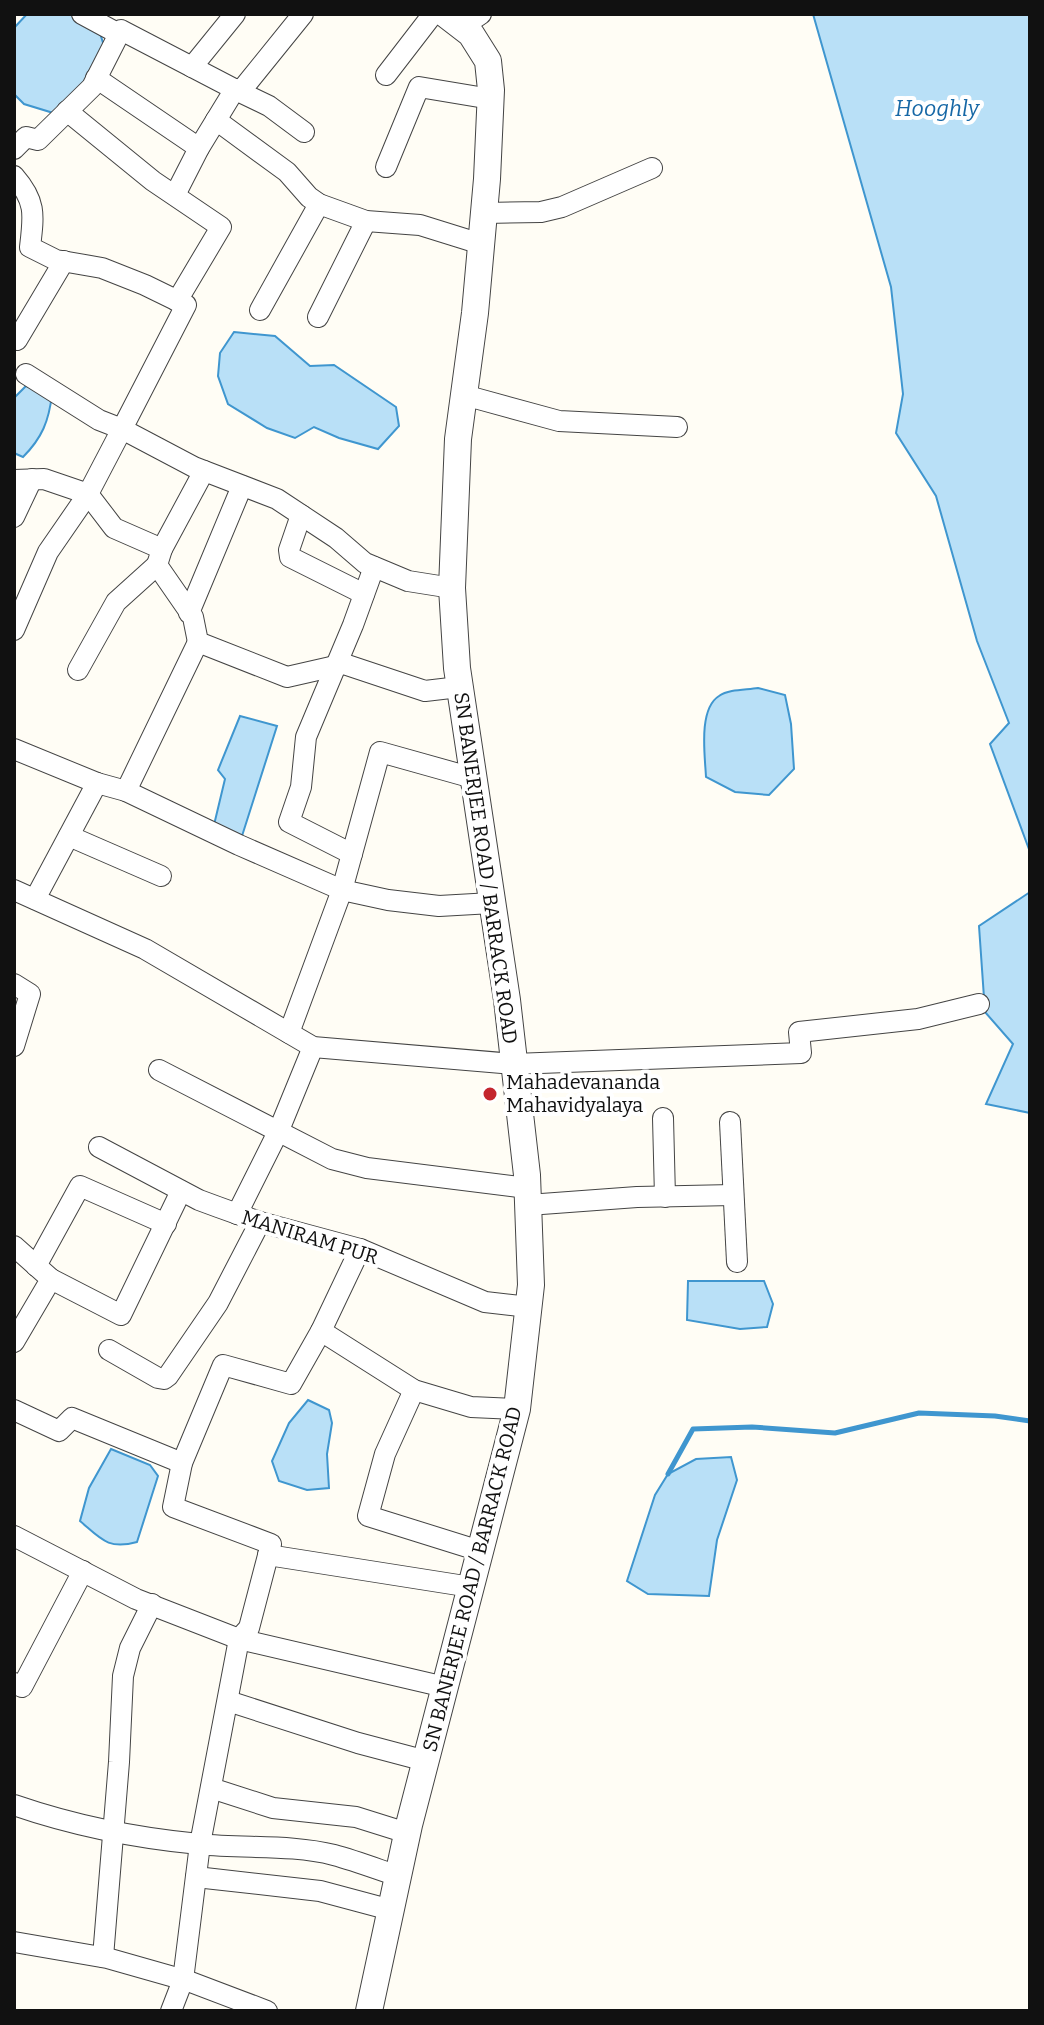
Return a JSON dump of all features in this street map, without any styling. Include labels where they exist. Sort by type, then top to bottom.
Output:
[{"type":"street","points":[[82,14],[121,26],[269,106],[304,132]]},
{"type":"street","points":[[192,67],[235,14]]},
{"type":"street","points":[[175,195],[216,120],[303,14]]},
{"type":"street","points":[[386,75],[433,14]]},
{"type":"street","name":"SN BANERJEE ROAD / BARRACK ROAD","points":[[369,2011],[407,1833],[517,1409],[531,1285],[528,1197],[514,1064],[459,687],[452,588],[458,439],[485,213],[491,99],[488,61],[463,18]]},
{"type":"street","points":[[14,149],[26,137],[38,140],[92,87],[121,26]]},
{"type":"street","points":[[96,78],[199,148]]},
{"type":"street","points":[[386,167],[419,87],[491,99]]},
{"type":"street","points":[[67,111],[221,227],[177,301]]},
{"type":"street","points":[[216,120],[287,172],[319,204],[366,221],[420,225],[481,244]]},
{"type":"street","points":[[485,213],[541,212],[562,207],[652,168]]},
{"type":"street","points":[[14,176],[29,193],[33,220],[22,243],[64,261],[102,268],[186,305],[88,494],[48,552],[14,630]]},
{"type":"street","points":[[260,310],[319,204]]},
{"type":"street","points":[[318,317],[366,221]]},
{"type":"street","points":[[17,340],[64,261]]},
{"type":"street","points":[[26,374],[99,420],[204,471],[277,499],[336,538],[365,563],[408,581],[452,588]]},
{"type":"street","points":[[464,395],[559,421],[677,427]]},
{"type":"street","points":[[78,670],[116,602],[160,557],[204,471]]},
{"type":"street","points":[[14,517],[23,480],[44,479],[88,494],[114,528],[160,557],[193,617],[198,642],[126,791]]},
{"type":"street","points":[[189,613],[242,486]]},
{"type":"street","points":[[301,515],[289,550],[290,557],[364,594]]},
{"type":"street","points":[[352,854],[289,822],[301,787],[303,747],[374,567]]},
{"type":"street","points":[[198,642],[287,677],[344,664],[425,691],[459,687]]},
{"type":"street","points":[[14,749],[97,783],[126,791],[342,890],[439,906],[492,903]]},
{"type":"street","points":[[289,1033],[342,890],[380,752],[473,778]]},
{"type":"street","points":[[35,899],[97,783]]},
{"type":"street","points":[[69,836],[161,876]]},
{"type":"street","points":[[14,890],[145,949],[313,1047],[514,1064],[801,1053],[799,1032],[918,1019],[979,1004]]},
{"type":"street","points":[[14,984],[30,994],[14,1046]]},
{"type":"street","points":[[237,1214],[279,1130],[313,1047]]},
{"type":"street","points":[[159,1070],[332,1159],[367,1168],[528,1197],[733,1195]]},
{"type":"street","points":[[663,1118],[665,1197]]},
{"type":"street","points":[[730,1122],[737,1262]]},
{"type":"street","name":"MANIRAM PUR","points":[[99,1147],[181,1191],[237,1214],[360,1249],[485,1302],[529,1307]]},
{"type":"street","points":[[14,1342],[80,1186],[166,1224]]},
{"type":"street","points":[[14,1246],[43,1272],[121,1315],[181,1191]]},
{"type":"street","points":[[109,1350],[158,1378],[168,1376],[218,1303],[260,1222]]},
{"type":"street","points":[[171,2011],[183,1980],[200,1844],[239,1639],[249,1628],[271,1544],[173,1507],[182,1463],[223,1365],[291,1384],[321,1331],[360,1249]]},
{"type":"street","points":[[321,1331],[414,1390],[471,1407],[517,1409]]},
{"type":"street","points":[[414,1390],[385,1454],[368,1516],[480,1551]]},
{"type":"street","points":[[14,1410],[59,1431],[72,1418],[182,1463]]},
{"type":"street","points":[[14,1536],[152,1604],[239,1639],[445,1687]]},
{"type":"street","points":[[268,1555],[471,1587]]},
{"type":"street","points":[[14,1683],[22,1687],[83,1571]]},
{"type":"street","points":[[103,1957],[123,1676],[130,1648],[152,1604]]},
{"type":"street","points":[[228,1701],[358,1743],[426,1761]]},
{"type":"street","points":[[211,1788],[273,1808],[356,1817],[407,1833]]},
{"type":"street","points":[[14,1805],[63,1822],[113,1833],[200,1844],[306,1850],[334,1855],[398,1876]]},
{"type":"street","points":[[196,1877],[320,1891],[391,1910]]},
{"type":"street","points":[[14,1942],[103,1957],[183,1980],[267,2011]]},
{"type":"water","points":[[27,14],[74,14],[98,27],[105,49],[85,87],[60,115],[24,104],[14,94],[14,28]]},
{"type":"water","name":"Hooghly","points":[[813,14],[1030,14],[1030,852],[990,744],[1009,723],[977,641],[936,496],[896,433],[903,394],[891,287]]},
{"type":"water","points":[[234,332],[275,336],[310,366],[334,365],[396,407],[399,426],[378,449],[314,427],[295,438],[267,428],[228,404],[218,376],[220,353]]},
{"type":"water","points":[[26,386],[52,394],[44,428],[23,457],[14,453],[14,398]]},
{"type":"water","points":[[758,688],[785,695],[791,724],[794,769],[769,795],[735,792],[706,777],[704,734],[712,702],[728,692]]},
{"type":"water","points":[[240,716],[277,726],[242,836],[214,825],[225,779],[218,770]]},
{"type":"water","points":[[1030,892],[1030,1113],[986,1104],[1013,1044],[985,1012],[979,926]]},
{"type":"water","points":[[688,1281],[764,1281],[773,1304],[767,1327],[740,1329],[687,1320]]},
{"type":"water","points":[[308,1400],[329,1410],[332,1423],[327,1454],[329,1488],[307,1490],[279,1481],[272,1461],[289,1423]]},
{"type":"water","points":[[111,1449],[150,1465],[158,1476],[137,1542],[112,1544],[80,1521],[89,1488]]},
{"type":"water","points":[[731,1457],[737,1480],[717,1540],[709,1596],[648,1594],[627,1581],[655,1495],[668,1474],[696,1459]]},
{"type":"waterway","points":[[668,1474],[693,1429],[752,1427],[835,1433],[919,1413],[995,1416],[1030,1421]]},
{"type":"place","name":"Mahadevananda Mahavidyalaya","points":[[490,1094]]}]
